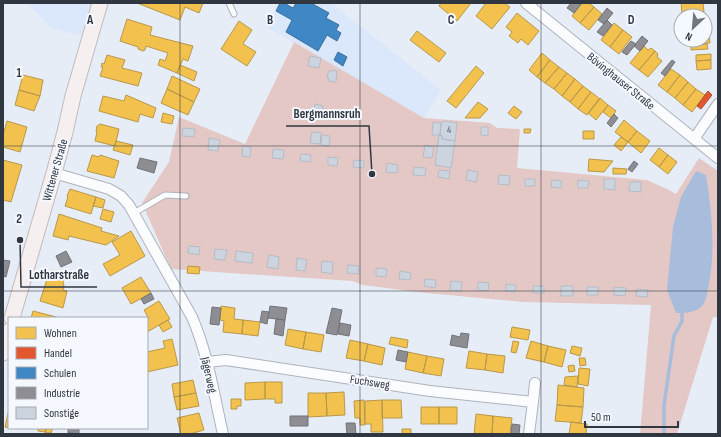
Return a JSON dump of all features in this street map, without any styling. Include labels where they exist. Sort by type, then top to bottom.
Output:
[{"type":"main road","name":"Wittener Straße","points":[[12,317],[54,173],[73,96],[100,3]]},
{"type":"main road","points":[[3,353],[8,335]]},
{"type":"street","name":"Bövinghauser Straße","points":[[526,3],[718,158]]},
{"type":"street","points":[[694,138],[718,104]]},
{"type":"street","name":"Jägerweg","points":[[54,173],[109,189],[121,196],[134,213],[156,256],[192,317],[207,362],[223,434]]},
{"type":"street","name":"Fuchsweg","points":[[207,362],[226,360],[430,391],[533,402]]},
{"type":"street","points":[[529,434],[535,383]]},
{"type":"lane","points":[[229,3],[234,14]]},
{"type":"lane","points":[[134,213],[165,195],[186,196]]},
{"type":"shaded area","points":[[27,3],[92,3],[83,36],[51,28]]},
{"type":"shaded area","points":[[280,3],[292,8],[296,3],[331,3],[441,90],[424,118],[267,27]]},
{"type":"shaded area","points":[[294,42],[424,118],[490,123],[497,128],[520,129],[517,168],[647,180],[676,194],[699,158],[718,171],[718,317],[713,317],[677,434],[640,434],[651,305],[523,302],[416,292],[363,285],[352,281],[171,269],[142,203],[169,162],[179,117],[245,144]]},
{"type":"water","points":[[696,171],[706,175],[708,189],[712,232],[712,260],[710,275],[706,298],[702,306],[686,313],[676,313],[667,290],[673,227],[681,197]]},
{"type":"building: Wohnen","points":[[137,3],[203,3],[199,13],[185,7],[180,20]]},
{"type":"building: Wohnen","points":[[441,3],[471,3],[457,21],[439,6]]},
{"type":"building: Wohnen","points":[[486,3],[504,3],[510,7],[492,29],[476,16]]},
{"type":"building: Wohnen","points":[[582,3],[589,3],[594,7],[580,23],[572,16]]},
{"type":"building: Wohnen","points":[[681,3],[703,3],[704,8],[681,8]]},
{"type":"building: Wohnen","points":[[594,7],[602,14],[589,30],[580,23]]},
{"type":"building: Wohnen","points":[[517,13],[539,31],[528,45],[521,39],[518,43],[509,36],[512,32],[506,27]]},
{"type":"building: Wohnen","points":[[127,19],[152,27],[150,35],[193,46],[188,61],[183,59],[177,73],[158,65],[160,59],[165,61],[168,53],[146,46],[145,50],[143,51],[138,49],[138,47],[120,41]]},
{"type":"building: Wohnen","points":[[239,21],[252,30],[243,44],[256,52],[247,66],[221,49]]},
{"type":"building: Wohnen","points":[[614,23],[623,30],[610,47],[601,40]]},
{"type":"building: Wohnen","points":[[623,30],[632,37],[619,54],[610,47]]},
{"type":"building: Wohnen","points":[[417,31],[446,53],[439,62],[410,40]]},
{"type":"building: Wohnen","points":[[644,46],[648,50],[651,48],[655,51],[639,70],[630,63]]},
{"type":"building: Wohnen","points":[[691,48],[708,49],[691,50]]},
{"type":"building: Wohnen","points":[[655,51],[658,54],[657,57],[662,61],[648,77],[639,70]]},
{"type":"building: Wohnen","points":[[542,53],[550,60],[537,77],[529,70]]},
{"type":"building: Wohnen","points":[[711,54],[711,60],[696,61],[696,55]]},
{"type":"building: Wohnen","points":[[107,55],[125,60],[122,68],[142,73],[138,86],[100,76],[103,67],[101,67],[102,63],[104,64]]},
{"type":"building: Wohnen","points":[[550,60],[559,67],[545,83],[537,77]]},
{"type":"building: Wohnen","points":[[711,60],[711,69],[697,70],[696,61]]},
{"type":"building: Wohnen","points":[[180,65],[197,72],[194,81],[177,73]]},
{"type":"building: Wohnen","points":[[476,66],[484,73],[456,108],[447,101]]},
{"type":"building: Wohnen","points":[[559,67],[567,73],[554,89],[545,83]]},
{"type":"building: Wohnen","points":[[671,69],[680,75],[667,92],[658,85]]},
{"type":"building: Wohnen","points":[[567,73],[575,79],[562,96],[554,89]]},
{"type":"building: Wohnen","points":[[23,75],[43,80],[40,96],[19,90]]},
{"type":"building: Wohnen","points":[[680,75],[688,82],[675,98],[667,92]]},
{"type":"building: Wohnen","points":[[172,76],[200,89],[194,102],[167,89]]},
{"type":"building: Wohnen","points":[[575,79],[583,86],[570,102],[562,96]]},
{"type":"building: Wohnen","points":[[688,82],[696,89],[683,105],[675,98]]},
{"type":"building: Wohnen","points":[[583,86],[591,92],[578,109],[570,102]]},
{"type":"building: Wohnen","points":[[167,89],[194,102],[188,115],[161,103]]},
{"type":"building: Wohnen","points":[[696,89],[705,95],[692,112],[683,105]]},
{"type":"building: Wohnen","points":[[19,90],[40,96],[34,111],[15,105]]},
{"type":"building: Wohnen","points":[[591,92],[600,99],[587,115],[578,109]]},
{"type":"building: Wohnen","points":[[126,95],[156,108],[153,118],[140,114],[138,122],[99,111],[103,96],[124,101]]},
{"type":"building: Wohnen","points":[[600,98],[608,105],[596,120],[588,113]]},
{"type":"building: Wohnen","points":[[478,102],[488,109],[480,118],[465,118]]},
{"type":"building: Wohnen","points":[[608,105],[616,111],[611,118],[603,112]]},
{"type":"building: Wohnen","points":[[514,106],[522,112],[516,119],[508,113]]},
{"type":"building: Wohnen","points":[[163,113],[174,116],[172,124],[161,122]]},
{"type":"building: Wohnen","points":[[624,120],[637,131],[628,142],[615,132]]},
{"type":"building: Wohnen","points":[[7,121],[27,127],[20,152],[3,147],[3,135]]},
{"type":"building: Wohnen","points":[[100,124],[119,129],[115,146],[95,141],[97,126]]},
{"type":"building: Wohnen","points":[[524,129],[531,129],[530,133],[524,133]]},
{"type":"building: Wohnen","points":[[583,131],[594,131],[594,139],[583,139]]},
{"type":"building: Wohnen","points":[[637,131],[650,141],[641,153],[628,142]]},
{"type":"building: Wohnen","points":[[621,137],[628,142],[621,151],[614,145]]},
{"type":"building: Wohnen","points":[[116,141],[133,145],[130,155],[113,150]]},
{"type":"building: Wohnen","points":[[659,148],[668,155],[659,167],[650,160]]},
{"type":"building: Wohnen","points":[[92,155],[99,157],[100,155],[119,161],[114,178],[87,171]]},
{"type":"building: Wohnen","points":[[668,155],[677,162],[668,174],[659,167]]},
{"type":"building: Wohnen","points":[[589,159],[613,161],[604,172],[588,171]]},
{"type":"building: Wohnen","points":[[3,160],[22,165],[11,202],[3,200]]},
{"type":"building: Wohnen","points":[[613,168],[627,169],[626,174],[613,174]]},
{"type":"building: Wohnen","points":[[70,189],[96,197],[91,214],[65,206]]},
{"type":"building: Wohnen","points":[[96,197],[105,200],[103,208],[93,206]]},
{"type":"building: Wohnen","points":[[103,209],[114,212],[111,222],[100,219]]},
{"type":"building: Wohnen","points":[[59,214],[102,228],[101,231],[119,236],[106,245],[69,236],[68,240],[53,236]]},
{"type":"building: Wohnen","points":[[131,231],[145,256],[110,276],[103,264],[120,255],[112,242]]},
{"type":"building: Wohnen","points":[[188,266],[200,267],[199,274],[187,273]]},
{"type":"building: Wohnen","points":[[52,270],[64,273],[63,290],[67,291],[63,308],[40,301],[47,279],[50,280]]},
{"type":"building: Wohnen","points":[[141,277],[151,293],[131,304],[122,288]]},
{"type":"building: Wohnen","points":[[159,301],[170,319],[148,331],[149,319],[144,310]]},
{"type":"building: Wohnen","points":[[221,306],[235,308],[234,319],[243,320],[242,334],[223,332],[224,321],[220,320]]},
{"type":"building: Wohnen","points":[[33,311],[56,317],[31,317]]},
{"type":"building: Wohnen","points":[[168,320],[172,327],[163,332],[159,325]]},
{"type":"building: Wohnen","points":[[243,320],[260,322],[258,336],[242,334]]},
{"type":"building: Wohnen","points":[[512,327],[530,330],[528,340],[510,337]]},
{"type":"building: Wohnen","points":[[288,329],[306,332],[303,349],[285,345]]},
{"type":"building: Wohnen","points":[[306,332],[324,335],[321,352],[303,349]]},
{"type":"building: Wohnen","points":[[391,337],[408,340],[407,348],[389,344]]},
{"type":"building: Wohnen","points":[[172,339],[178,365],[148,372],[148,352],[165,348],[163,341]]},
{"type":"building: Wohnen","points":[[350,340],[368,344],[364,361],[346,358]]},
{"type":"building: Wohnen","points":[[513,341],[519,342],[516,353],[511,352]]},
{"type":"building: Wohnen","points":[[531,341],[548,346],[544,362],[526,358]]},
{"type":"building: Wohnen","points":[[368,344],[385,348],[382,365],[364,361]]},
{"type":"building: Wohnen","points":[[548,346],[566,350],[562,367],[544,362]]},
{"type":"building: Wohnen","points":[[572,346],[582,348],[580,356],[570,353]]},
{"type":"building: Wohnen","points":[[469,351],[487,354],[485,370],[466,368]]},
{"type":"building: Wohnen","points":[[408,352],[427,356],[423,373],[405,369]]},
{"type":"building: Wohnen","points":[[487,354],[505,356],[503,373],[485,370]]},
{"type":"building: Wohnen","points":[[427,356],[444,359],[441,376],[423,373]]},
{"type":"building: Wohnen","points":[[579,358],[585,358],[586,365],[580,366]]},
{"type":"building: Wohnen","points":[[574,365],[575,371],[569,372],[568,366]]},
{"type":"building: Wohnen","points":[[579,368],[590,369],[588,386],[578,384]]},
{"type":"building: Wohnen","points":[[578,376],[577,387],[564,385],[565,377]]},
{"type":"building: Wohnen","points":[[193,380],[196,393],[174,397],[172,384]]},
{"type":"building: Wohnen","points":[[265,382],[265,399],[245,400],[245,383]]},
{"type":"building: Wohnen","points":[[265,382],[282,382],[282,403],[275,403],[275,399],[265,399]]},
{"type":"building: Wohnen","points":[[558,385],[584,388],[583,407],[557,405]]},
{"type":"building: Wohnen","points":[[344,392],[345,415],[327,416],[326,393]]},
{"type":"building: Wohnen","points":[[196,393],[199,406],[177,410],[174,397]]},
{"type":"building: Wohnen","points":[[308,393],[326,393],[327,416],[308,417]]},
{"type":"building: Wohnen","points":[[231,399],[241,399],[241,406],[237,406],[237,409],[231,409]]},
{"type":"building: Wohnen","points":[[364,400],[365,425],[360,425],[360,418],[355,418],[354,401]]},
{"type":"building: Wohnen","points":[[382,400],[383,432],[371,432],[371,424],[365,424],[365,401]]},
{"type":"building: Wohnen","points":[[382,400],[401,400],[402,418],[382,418]]},
{"type":"building: Wohnen","points":[[557,405],[583,407],[581,423],[555,421]]},
{"type":"building: Wohnen","points":[[421,407],[439,407],[439,424],[421,424]]},
{"type":"building: Wohnen","points":[[439,407],[457,407],[457,424],[439,424]]},
{"type":"building: Wohnen","points":[[199,413],[204,430],[190,434],[181,434],[177,418]]},
{"type":"building: Wohnen","points":[[8,414],[8,428],[5,427]]},
{"type":"building: Wohnen","points":[[476,414],[493,416],[492,434],[474,434]]},
{"type":"building: Wohnen","points":[[493,416],[512,418],[510,434],[492,434]]},
{"type":"building: Wohnen","points":[[571,422],[587,424],[586,434],[569,434]]},
{"type":"building: Wohnen","points":[[38,429],[46,429],[45,432],[38,431]]},
{"type":"building: Wohnen","points":[[47,429],[53,429],[51,433],[45,433]]},
{"type":"building: Wohnen","points":[[402,429],[411,429],[411,434],[402,434]]},
{"type":"building: Handel","points":[[708,91],[712,95],[701,109],[697,106]]},
{"type":"building: Schulen","points":[[280,3],[284,3],[293,8],[296,3],[311,3],[329,13],[326,18],[339,25],[336,30],[341,33],[337,41],[327,35],[318,51],[286,32],[292,20],[276,11]]},
{"type":"building: Schulen","points":[[338,52],[347,57],[343,66],[334,60]]},
{"type":"building: Industrie","points":[[571,3],[582,3],[574,13],[567,8]]},
{"type":"building: Industrie","points":[[607,8],[613,13],[604,24],[598,20]]},
{"type":"building: Industrie","points":[[607,20],[612,25],[603,36],[597,32]]},
{"type":"building: Industrie","points":[[642,36],[648,41],[640,51],[634,46]]},
{"type":"building: Industrie","points":[[631,41],[636,44],[627,55],[622,52]]},
{"type":"building: Industrie","points":[[672,60],[675,62],[665,76],[661,73]]},
{"type":"building: Industrie","points":[[614,114],[618,118],[611,127],[607,123]]},
{"type":"building: Industrie","points":[[140,158],[157,162],[154,173],[137,168]]},
{"type":"building: Industrie","points":[[634,161],[638,164],[632,172],[628,169]]},
{"type":"building: Industrie","points":[[66,251],[72,262],[61,267],[56,256]]},
{"type":"building: Industrie","points":[[3,260],[10,261],[6,277],[3,276]]},
{"type":"building: Industrie","points":[[151,293],[154,299],[144,304],[141,299]]},
{"type":"building: Industrie","points":[[270,306],[287,308],[285,320],[268,318]]},
{"type":"building: Industrie","points":[[212,307],[221,308],[219,325],[210,324]]},
{"type":"building: Industrie","points":[[332,308],[342,310],[337,335],[326,333]]},
{"type":"building: Industrie","points":[[262,311],[269,312],[267,324],[260,322]]},
{"type":"building: Industrie","points":[[276,319],[285,320],[283,336],[274,334]]},
{"type":"building: Industrie","points":[[340,323],[351,325],[349,336],[338,334]]},
{"type":"building: Industrie","points":[[461,333],[469,334],[467,348],[450,345],[452,335],[460,337]]},
{"type":"building: Industrie","points":[[398,350],[408,352],[406,362],[396,360]]},
{"type":"building: Industrie","points":[[290,416],[308,416],[308,426],[290,426]]},
{"type":"building: Industrie","points":[[346,423],[355,423],[356,434],[347,434]]},
{"type":"building: Industrie","points":[[512,424],[520,425],[519,434],[511,434]]},
{"type":"building: Industrie","points":[[68,429],[79,429],[79,434],[68,433]]},
{"type":"building: Sonstige","points":[[310,56],[321,58],[319,68],[308,66]]},
{"type":"building: Sonstige","points":[[330,70],[337,71],[336,82],[328,81],[328,72],[330,72]]},
{"type":"building: Sonstige","points":[[315,104],[323,106],[321,117],[313,115]]},
{"type":"building: Sonstige","points":[[326,109],[333,110],[332,120],[324,119]]},
{"type":"building: Sonstige","points":[[444,121],[457,123],[455,141],[442,139],[442,136],[440,135],[441,123]]},
{"type":"building: Sonstige","points":[[433,122],[441,123],[440,135],[432,135]]},
{"type":"building: Sonstige","points":[[481,127],[488,127],[488,136],[481,135]]},
{"type":"building: Sonstige","points":[[183,128],[195,129],[194,137],[182,136]]},
{"type":"building: Sonstige","points":[[312,132],[321,133],[320,144],[310,143]]},
{"type":"building: Sonstige","points":[[322,135],[330,136],[329,146],[321,145]]},
{"type":"building: Sonstige","points":[[439,135],[442,136],[442,139],[455,141],[451,168],[435,165]]},
{"type":"building: Sonstige","points":[[209,138],[220,140],[218,151],[208,150]]},
{"type":"building: Sonstige","points":[[425,145],[434,147],[432,158],[423,157]]},
{"type":"building: Sonstige","points":[[243,146],[251,147],[250,157],[242,156]]},
{"type":"building: Sonstige","points":[[273,149],[284,150],[283,159],[272,158]]},
{"type":"building: Sonstige","points":[[301,154],[311,155],[310,162],[300,161]]},
{"type":"building: Sonstige","points":[[328,157],[338,158],[337,166],[328,165]]},
{"type":"building: Sonstige","points":[[354,160],[364,161],[364,168],[353,167]]},
{"type":"building: Sonstige","points":[[387,163],[398,165],[397,173],[386,172]]},
{"type":"building: Sonstige","points":[[414,167],[426,168],[425,176],[413,175]]},
{"type":"building: Sonstige","points":[[439,170],[450,171],[449,179],[438,177]]},
{"type":"building: Sonstige","points":[[468,170],[478,172],[476,182],[466,180]]},
{"type":"building: Sonstige","points":[[499,175],[510,176],[509,185],[498,184]]},
{"type":"building: Sonstige","points":[[525,179],[535,179],[535,186],[525,186]]},
{"type":"building: Sonstige","points":[[604,179],[615,179],[615,190],[604,189]]},
{"type":"building: Sonstige","points":[[552,180],[562,181],[561,188],[551,187]]},
{"type":"building: Sonstige","points":[[578,180],[589,181],[588,188],[578,188]]},
{"type":"building: Sonstige","points":[[630,182],[641,182],[641,192],[629,191]]},
{"type":"building: Sonstige","points":[[189,246],[200,247],[199,255],[188,253]]},
{"type":"building: Sonstige","points":[[215,249],[227,250],[225,260],[214,259]]},
{"type":"building: Sonstige","points":[[236,251],[253,253],[252,263],[235,261]]},
{"type":"building: Sonstige","points":[[269,255],[279,257],[278,269],[267,267]]},
{"type":"building: Sonstige","points":[[297,258],[307,260],[305,271],[296,270]]},
{"type":"building: Sonstige","points":[[322,261],[333,262],[332,274],[321,272]]},
{"type":"building: Sonstige","points":[[348,265],[359,266],[358,274],[347,273]]},
{"type":"building: Sonstige","points":[[376,268],[387,269],[386,277],[376,276]]},
{"type":"building: Sonstige","points":[[400,271],[411,273],[410,280],[399,279]]},
{"type":"building: Sonstige","points":[[425,279],[436,280],[435,288],[424,286]]},
{"type":"building: Sonstige","points":[[451,281],[462,282],[461,291],[450,290]]},
{"type":"building: Sonstige","points":[[478,282],[489,283],[488,291],[478,290]]},
{"type":"building: Sonstige","points":[[506,284],[516,285],[515,292],[506,291]]},
{"type":"building: Sonstige","points":[[533,286],[544,286],[544,293],[533,293]]},
{"type":"building: Sonstige","points":[[561,286],[573,286],[573,296],[561,296]]},
{"type":"building: Sonstige","points":[[587,287],[598,287],[598,295],[587,295]]},
{"type":"building: Sonstige","points":[[614,287],[626,288],[625,296],[614,295]]},
{"type":"building: Sonstige","points":[[637,289],[648,290],[647,297],[636,296]]},
{"type":"waterway","points":[[664,434],[664,405],[674,336],[682,321],[682,313]]},
{"type":"place","name":"Bergmannsruh","points":[[372,174]]},
{"type":"place","name":"Lotharstraße","points":[[20,240]]}]
